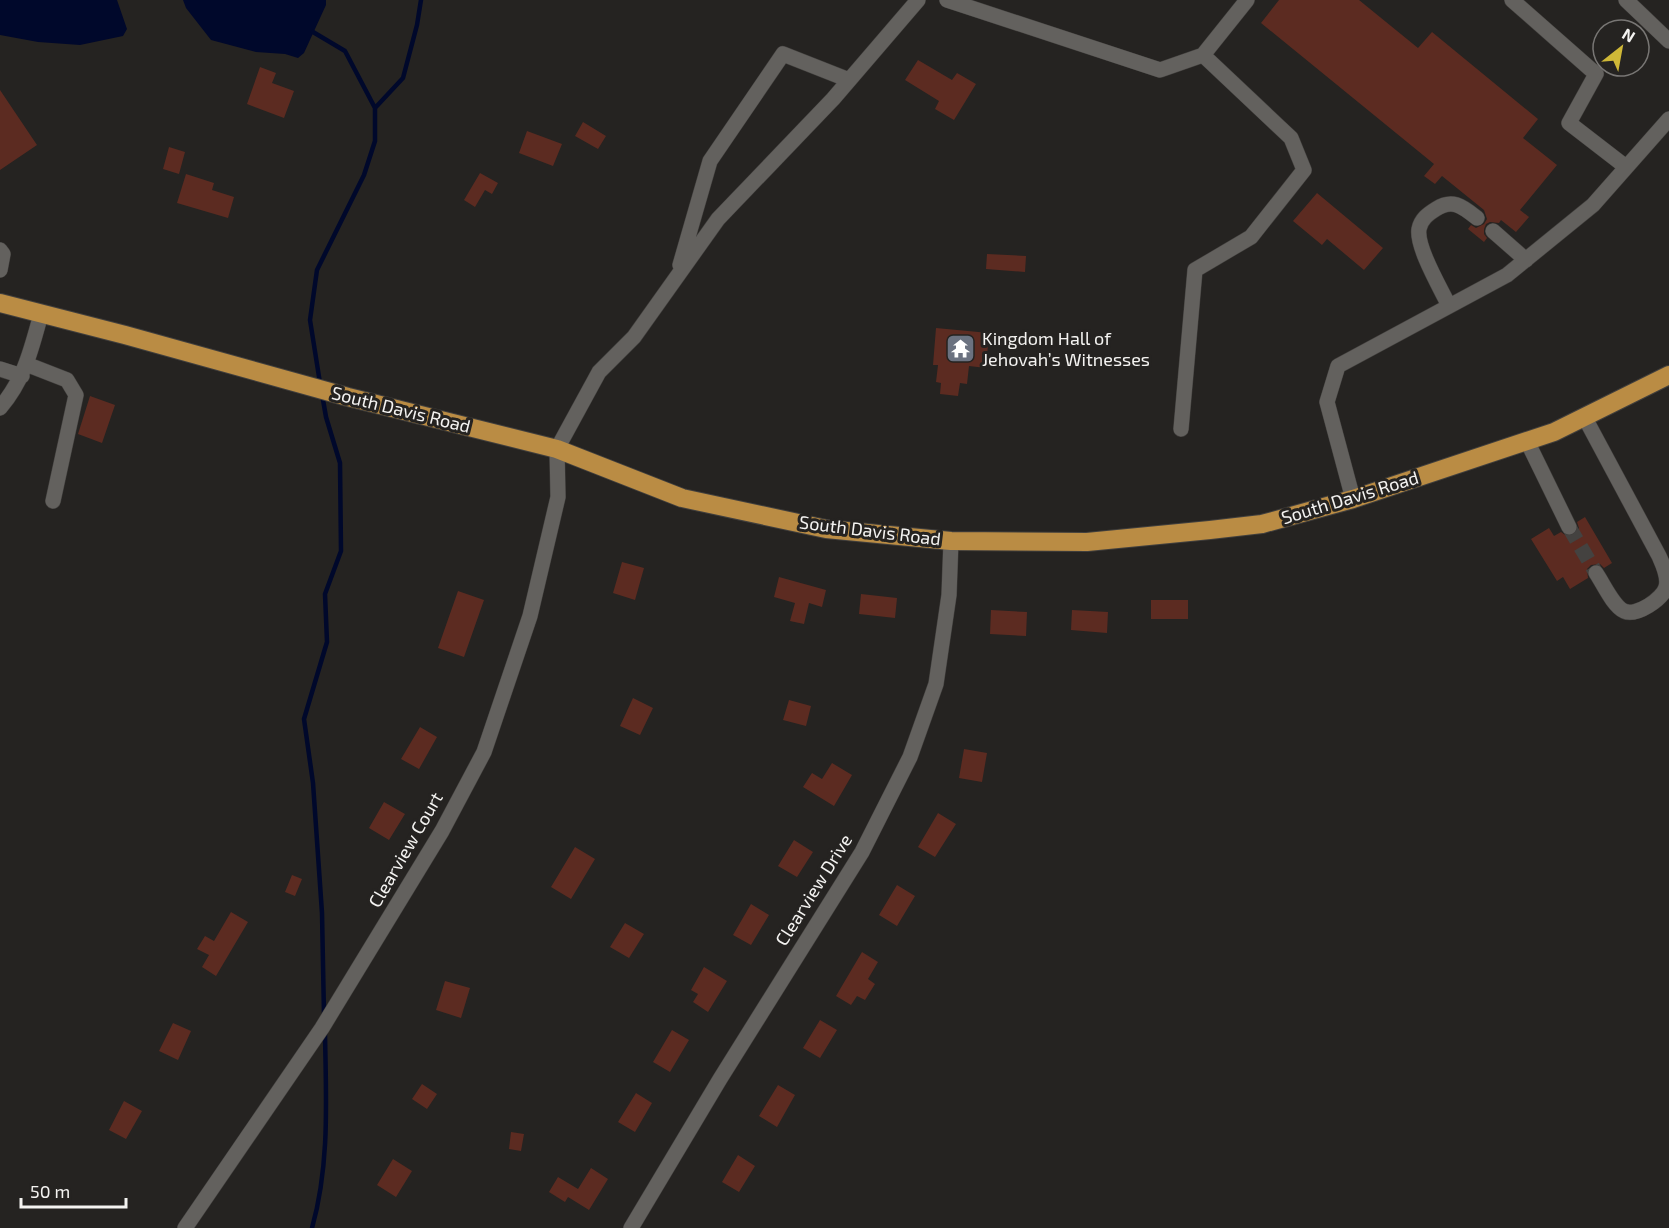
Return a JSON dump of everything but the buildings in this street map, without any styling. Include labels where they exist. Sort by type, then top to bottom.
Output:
[{"type":"main road","name":"South Davis Road","points":[[0,303],[348,397],[557,449],[682,498],[826,529],[951,542],[1087,542],[1262,524],[1353,499],[1554,432],[1669,375]]},
{"type":"street","points":[[557,449],[599,372],[634,337],[718,219],[849,80],[918,0]]},
{"type":"street","points":[[947,0],[1160,70],[1203,55],[1247,0]]},
{"type":"street","points":[[1512,0],[1596,74],[1569,123],[1626,167]]},
{"type":"street","points":[[1626,0],[1669,41]]},
{"type":"street","points":[[677,275],[710,161],[783,54],[849,80]]},
{"type":"street","points":[[1181,429],[1195,270],[1251,237],[1304,170],[1291,138],[1203,55]]},
{"type":"street","points":[[1353,499],[1327,402],[1338,366],[1507,275],[1593,206],[1669,119]]},
{"type":"street","points":[[1449,306],[1421,247],[1418,232],[1421,222],[1428,214],[1443,204],[1449,203],[1464,208],[1477,218]]},
{"type":"street","points":[[1493,231],[1526,260]]},
{"type":"street","points":[[0,250],[3,254],[0,270]]},
{"type":"street","points":[[0,408],[13,392],[24,370],[41,314]]},
{"type":"street","points":[[0,369],[24,370],[68,380],[76,395],[53,501]]},
{"type":"street","points":[[1585,418],[1659,556],[1665,570],[1666,587],[1659,599],[1635,613],[1624,611],[1614,602],[1596,573]]},
{"type":"street","points":[[1527,441],[1569,527]]},
{"type":"street","name":"Clearview Court","points":[[186,1228],[322,1028],[442,831],[484,752],[530,616],[558,497],[557,449]]},
{"type":"street","name":"Clearview Drive","points":[[631,1228],[720,1079],[862,852],[910,757],[936,684],[949,595],[951,542]]},
{"type":"water","points":[[0,0],[117,0],[127,29],[123,36],[80,45],[38,42],[0,35]]},
{"type":"water","points":[[183,0],[326,0],[326,5],[304,53],[298,58],[285,54],[256,52],[211,40],[186,8]]},
{"type":"waterway","points":[[375,108],[403,78],[421,0]]},
{"type":"waterway","points":[[313,32],[345,51],[375,108],[375,141],[364,175],[317,270],[310,320],[320,383]]},
{"type":"waterway","points":[[322,394],[326,417],[340,463],[341,551],[325,594],[327,642],[304,719],[313,783],[322,913],[324,1015]]},
{"type":"waterway","points":[[312,1228],[318,1204],[324,1156],[325,1033]]},
{"type":"tunnel","points":[[1569,527],[1596,573]]},
{"type":"place","name":"Kingdom Hall of Jehovah’s Witnesses","points":[[961,349]]}]
